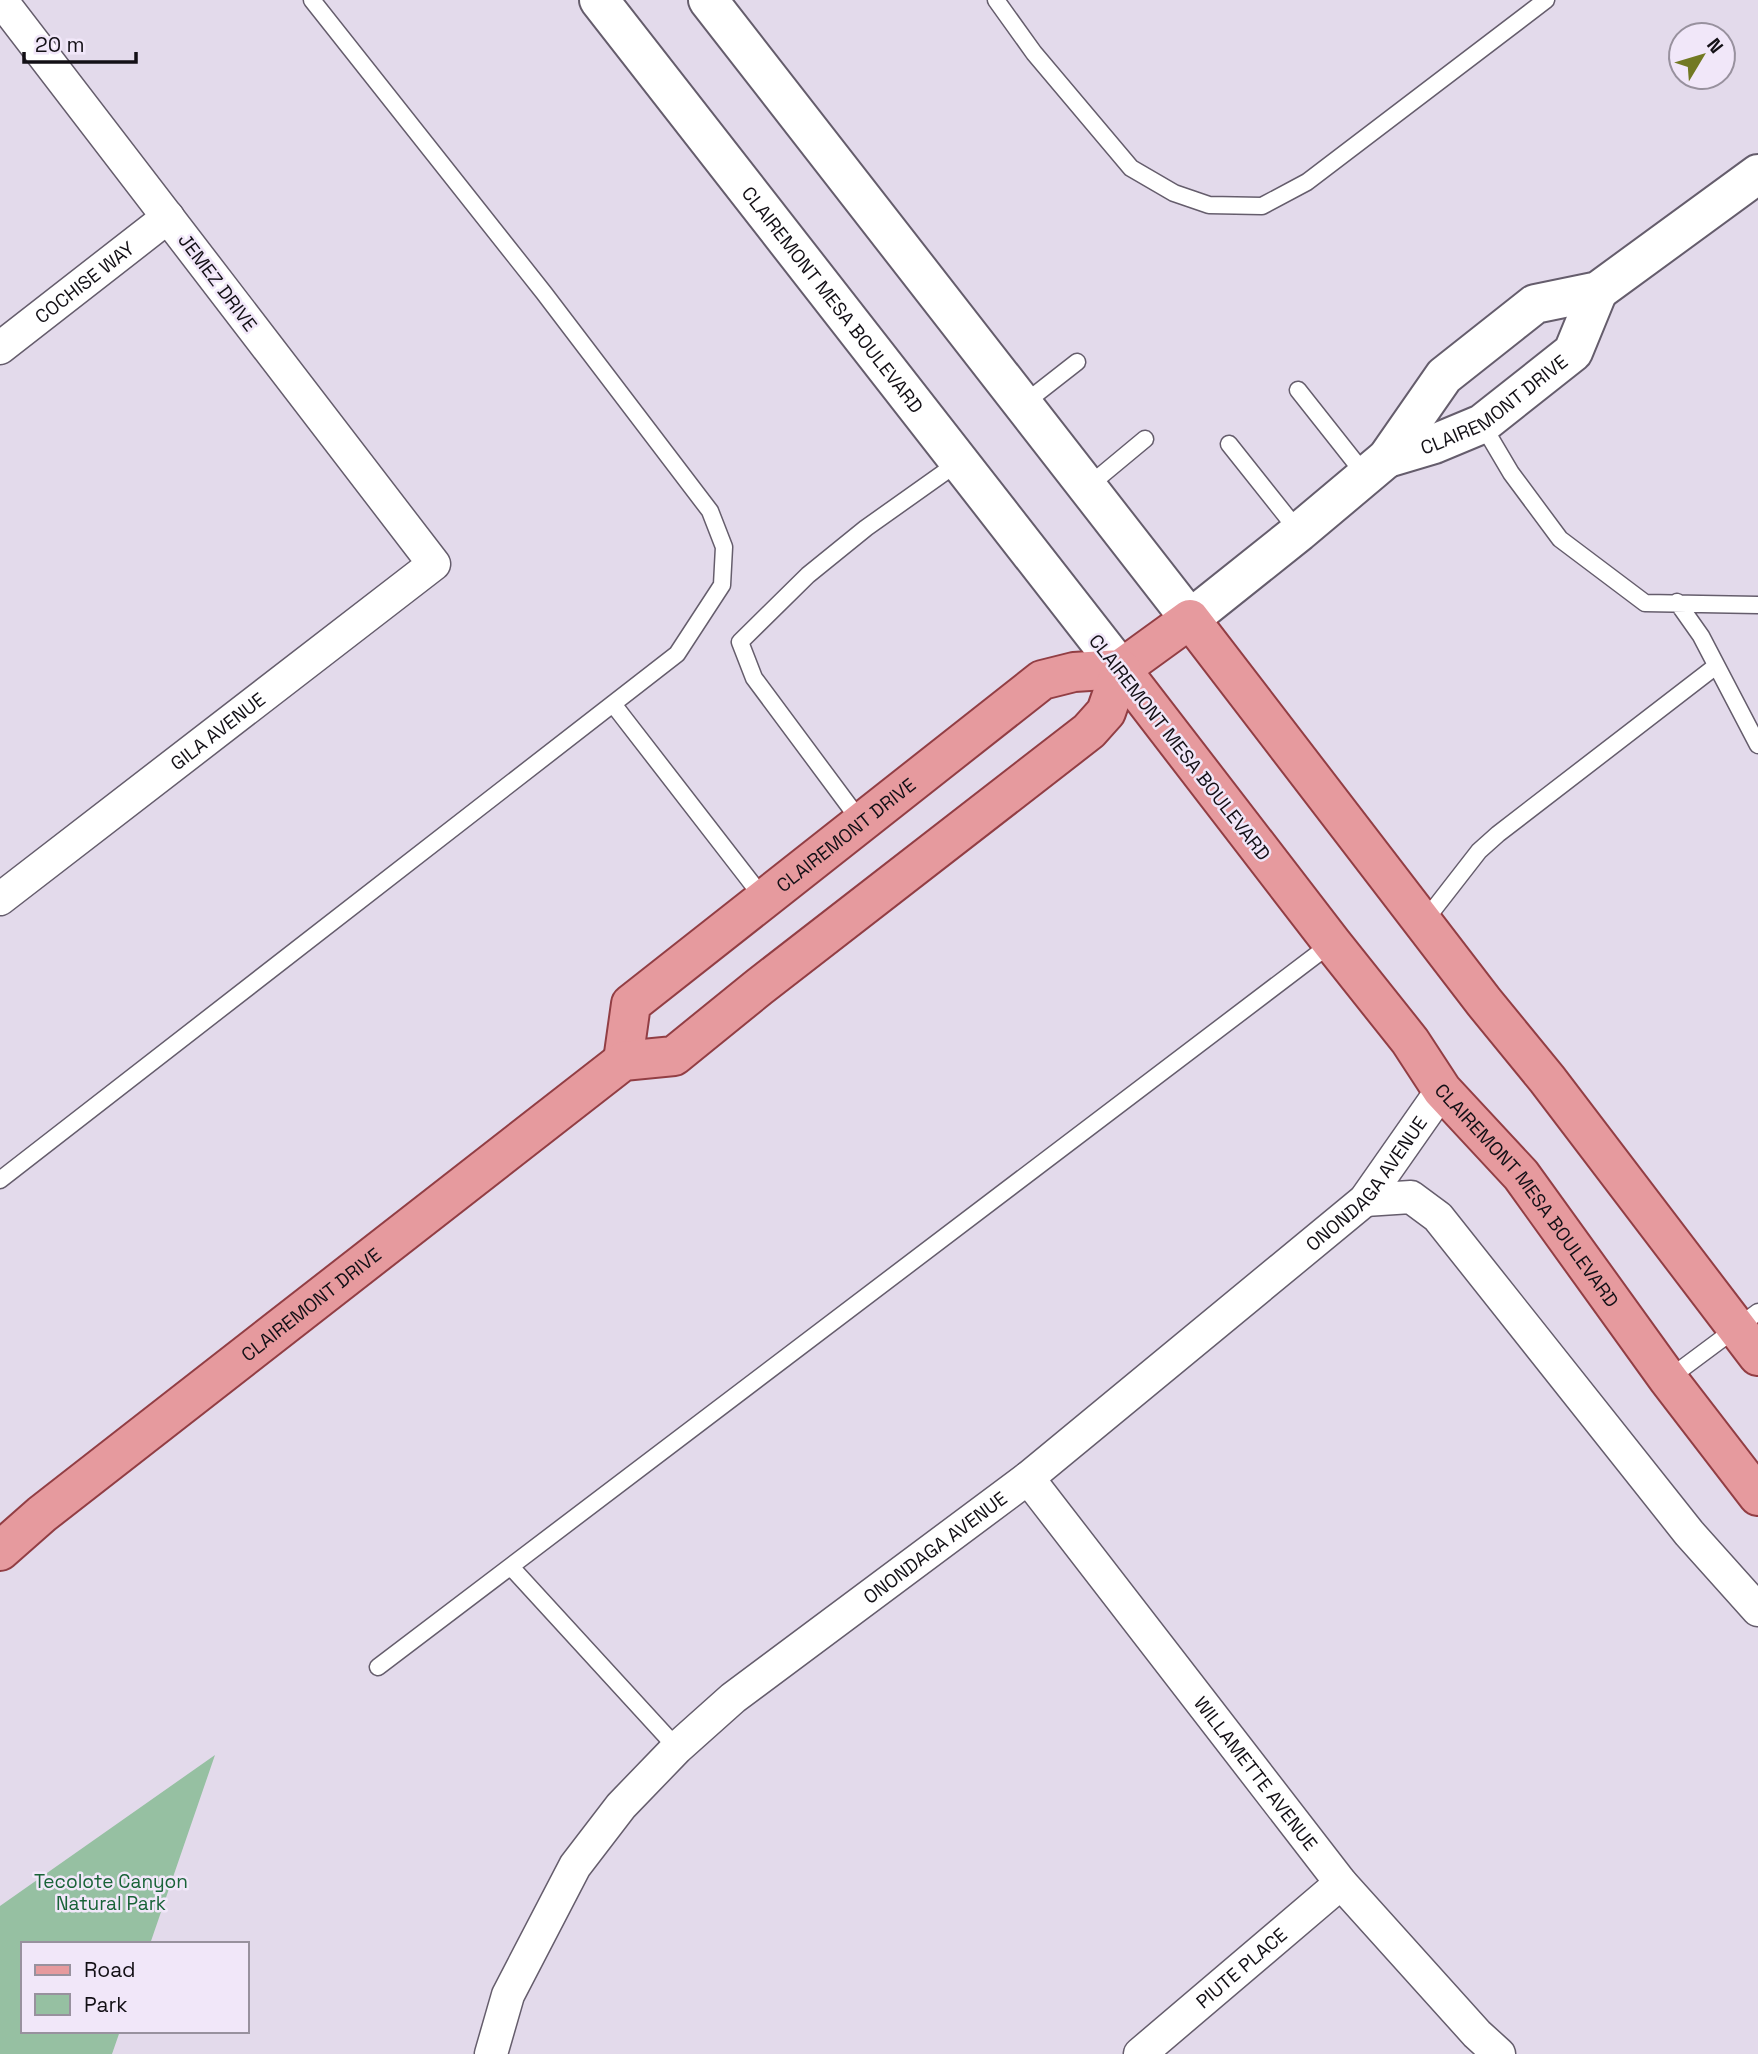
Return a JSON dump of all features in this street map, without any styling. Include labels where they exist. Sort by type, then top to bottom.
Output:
[{"type":"main road","name":"CLAIREMONT MESA BOULEVARD","points":[[599,0],[1410,1041],[1443,1090],[1521,1175],[1668,1379],[1758,1496]]},
{"type":"main road","points":[[708,0],[1423,923],[1751,1332]]},
{"type":"main road","name":"CLAIREMONT DRIVE","points":[[0,1551],[42,1514],[623,1061],[631,1004],[1042,680],[1074,672],[1121,669],[1190,619],[1376,467],[1444,376],[1535,304],[1598,291],[1758,174]]},
{"type":"main road","name":"CLAIREMONT DRIVE","points":[[1376,467],[1482,424],[1573,352],[1598,291]]},
{"type":"main road","points":[[623,1061],[674,1056],[1089,731],[1106,712],[1121,669]]},
{"type":"street","name":"JEMEZ DRIVE","points":[[1,0],[434,564]]},
{"type":"street","name":"COCHISE WAY","points":[[0,348],[168,217]]},
{"type":"street","name":"GILA AVENUE","points":[[0,899],[434,564]]},
{"type":"street","name":"ONONDAGA AVENUE","points":[[491,2054],[508,1995],[575,1866],[621,1806],[677,1748],[733,1698],[1028,1478],[1365,1200],[1443,1090]]},
{"type":"street","points":[[1365,1200],[1411,1196],[1438,1217],[1689,1533],[1758,1610]]},
{"type":"street","name":"WILLAMETTE AVENUE","points":[[1028,1478],[1342,1883],[1499,2054]]},
{"type":"street","name":"PIUTE PLACE","points":[[1140,2054],[1342,1883]]},
{"type":"lane","points":[[0,1180],[677,654],[722,584],[724,547],[710,511],[544,293],[312,0]]},
{"type":"lane","points":[[996,0],[1034,53],[1131,169],[1174,193],[1209,205],[1262,206],[1307,182],[1546,0]]},
{"type":"lane","points":[[1022,405],[1077,362]]},
{"type":"lane","points":[[1298,390],[1376,467]]},
{"type":"lane","points":[[1482,424],[1511,473],[1560,540],[1645,603],[1758,605]]},
{"type":"lane","points":[[1086,488],[1145,439]]},
{"type":"lane","points":[[1229,444],[1299,532]]},
{"type":"lane","points":[[862,822],[754,678],[740,642],[808,575],[866,528],[959,462]]},
{"type":"lane","points":[[1677,603],[1701,636],[1758,745]]},
{"type":"lane","points":[[1423,923],[1479,851],[1498,834],[1716,666]]},
{"type":"lane","points":[[613,704],[764,899]]},
{"type":"lane","points":[[378,1667],[1332,943]]},
{"type":"lane","points":[[1668,1379],[1751,1332]]},
{"type":"lane","points":[[511,1567],[677,1748]]},
{"type":"green space","name":"Tecolote Canyon Natural Park","points":[[215,1755],[151,1942],[21,1942],[21,2033],[119,2033],[112,2054],[0,2054],[0,1906]]}]
